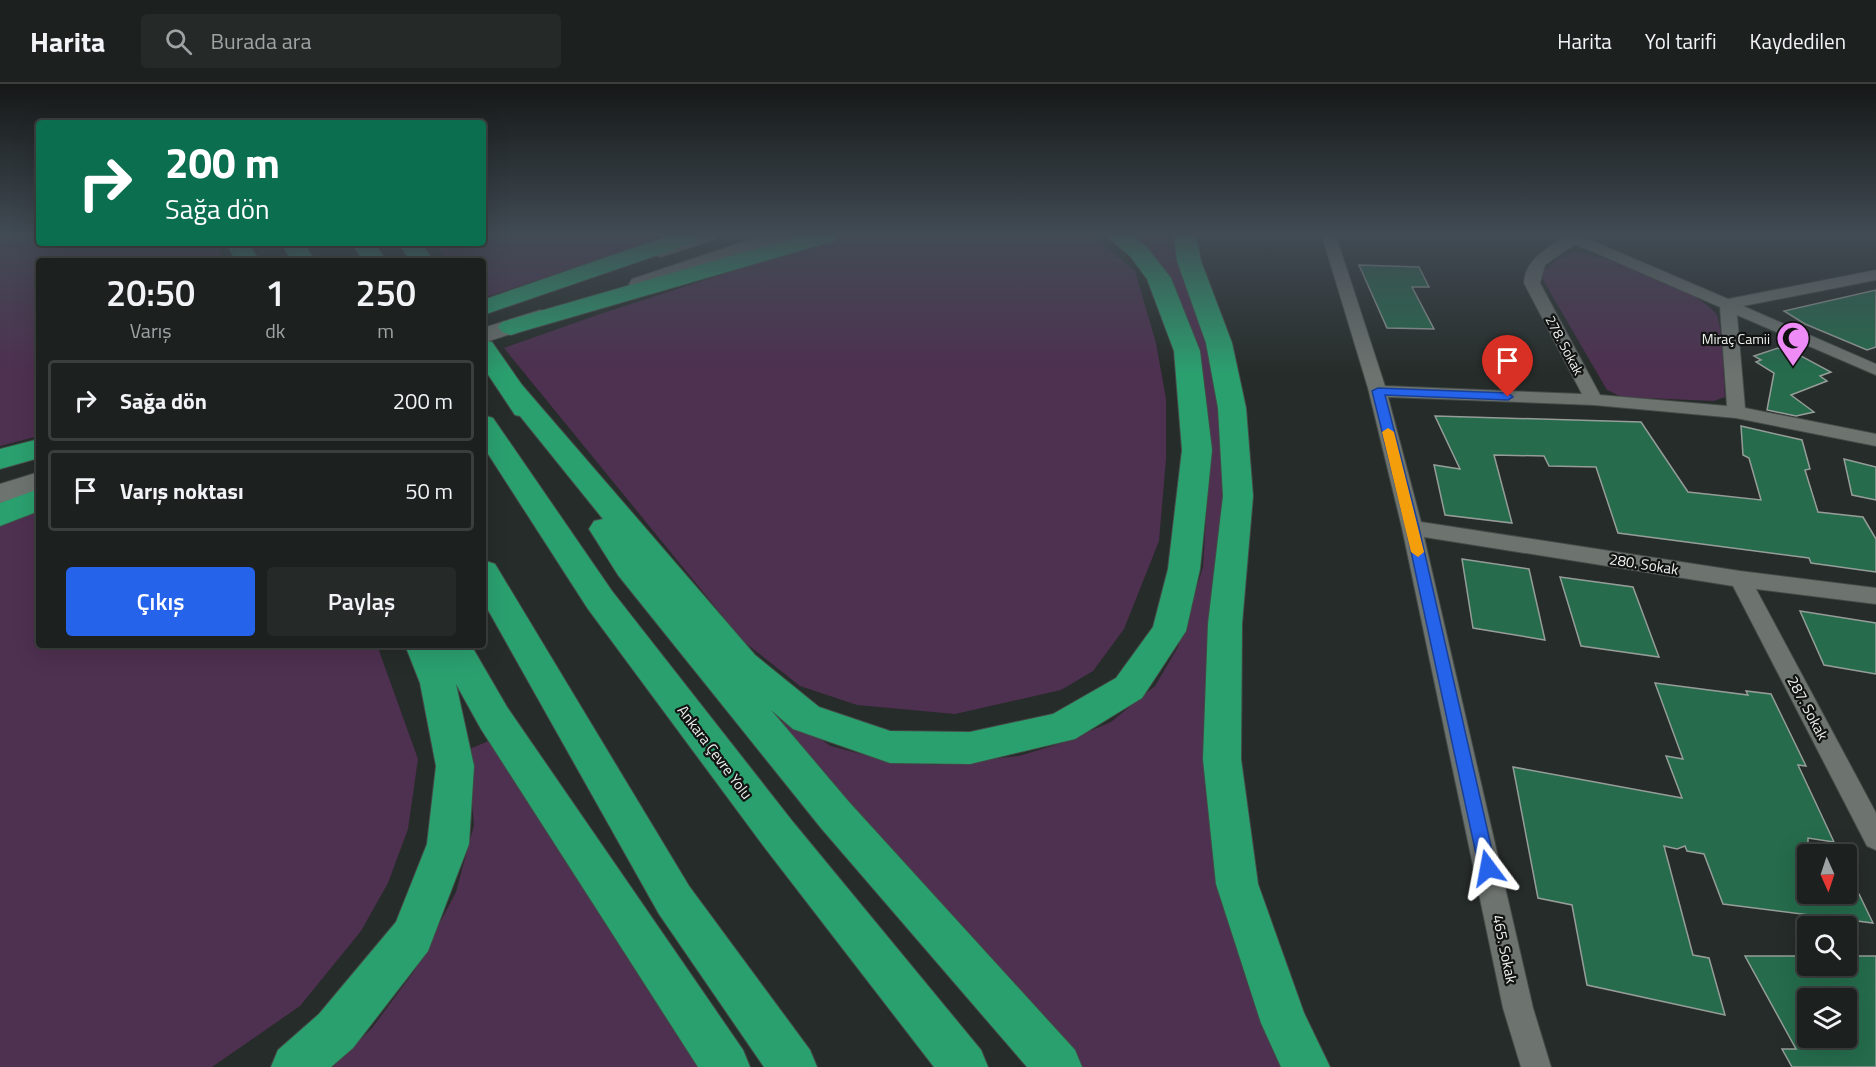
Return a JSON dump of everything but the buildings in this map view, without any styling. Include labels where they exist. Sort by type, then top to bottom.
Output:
[{"type":"highway","points":[[486,307],[558,282]]},
{"type":"highway","points":[[511,327],[667,282]]},
{"type":"highway","points":[[514,391],[742,665],[806,718],[890,747],[970,748],[1062,728],[1129,688],[1169,631],[1185,568],[1197,450],[1187,351],[1160,282]]},
{"type":"highway","points":[[1197,282],[1219,343],[1232,408],[1238,496],[1225,624],[1222,759],[1237,884],[1284,1023],[1306,1067]]},
{"type":"highway","points":[[486,352],[630,567],[834,815],[1058,1067]]},
{"type":"highway","name":"Ankara Çevre Yolu","points":[[486,429],[600,600],[779,835],[964,1067]]},
{"type":"highway","points":[[0,459],[36,449]]},
{"type":"highway","points":[[0,515],[36,500]]},
{"type":"highway","points":[[486,577],[674,900],[793,1067]]},
{"type":"highway","points":[[295,1067],[336,1031],[412,936],[448,844],[455,766],[438,683],[424,648]]},
{"type":"highway","points":[[455,648],[494,718],[726,1067]]},
{"type":"main road","points":[[486,307],[564,282]]},
{"type":"main road","points":[[486,335],[645,282]]},
{"type":"main road","points":[[0,466],[36,454]]},
{"type":"main road","points":[[0,494],[36,482]]},
{"type":"street","name":"465. Sokak","points":[[1344,282],[1378,391],[1412,528],[1518,1008],[1536,1067]]},
{"type":"street","name":"278. Sokak","points":[[1532,282],[1594,400]]},
{"type":"street","points":[[1675,282],[1876,370]]},
{"type":"street","points":[[1728,304],[1841,282]]},
{"type":"street","points":[[1728,304],[1736,412]]},
{"type":"street","points":[[1378,391],[1594,400],[1736,412],[1876,440]]},
{"type":"street","name":"280. Sokak","points":[[1412,528],[1740,579],[1876,596]]},
{"type":"street","name":"287. Sokak","points":[[1740,579],[1876,838]]},
{"type":"shaded area","points":[[0,282],[36,282],[36,437],[0,446]]},
{"type":"shaded area","points":[[486,282],[532,282],[486,297]]},
{"type":"shaded area","points":[[699,282],[1138,282],[1156,343],[1166,399],[1166,459],[1159,541],[1124,629],[1093,671],[1061,690],[955,714],[857,705],[800,686],[743,641],[504,348]]},
{"type":"shaded area","points":[[1150,282],[1192,282],[1230,421],[1210,730],[1295,1067],[1076,1067],[768,730],[788,719],[831,746],[883,760],[935,765],[1019,756],[1062,743],[1111,722],[1155,686],[1178,647],[1203,567],[1210,456],[1203,378]]},
{"type":"shaded area","points":[[1544,282],[1665,282],[1692,295],[1717,315],[1725,397],[1714,401],[1622,397],[1607,390]]},
{"type":"shaded area","points":[[36,511],[36,648],[378,648],[418,759],[408,829],[388,883],[361,931],[300,1006],[212,1067],[0,1067],[0,524]]},
{"type":"shaded area","points":[[496,738],[711,1067],[333,1067],[372,1028],[415,970],[456,892],[474,825],[467,750]]},
{"type":"slow traffic","points":[[1388,432],[1418,552]]},
{"type":"place","name":"Miraç Camii","points":[[1793,367]]},
{"type":"route","points":[[1488,868],[1412,528],[1378,391],[1508,397]]}]
